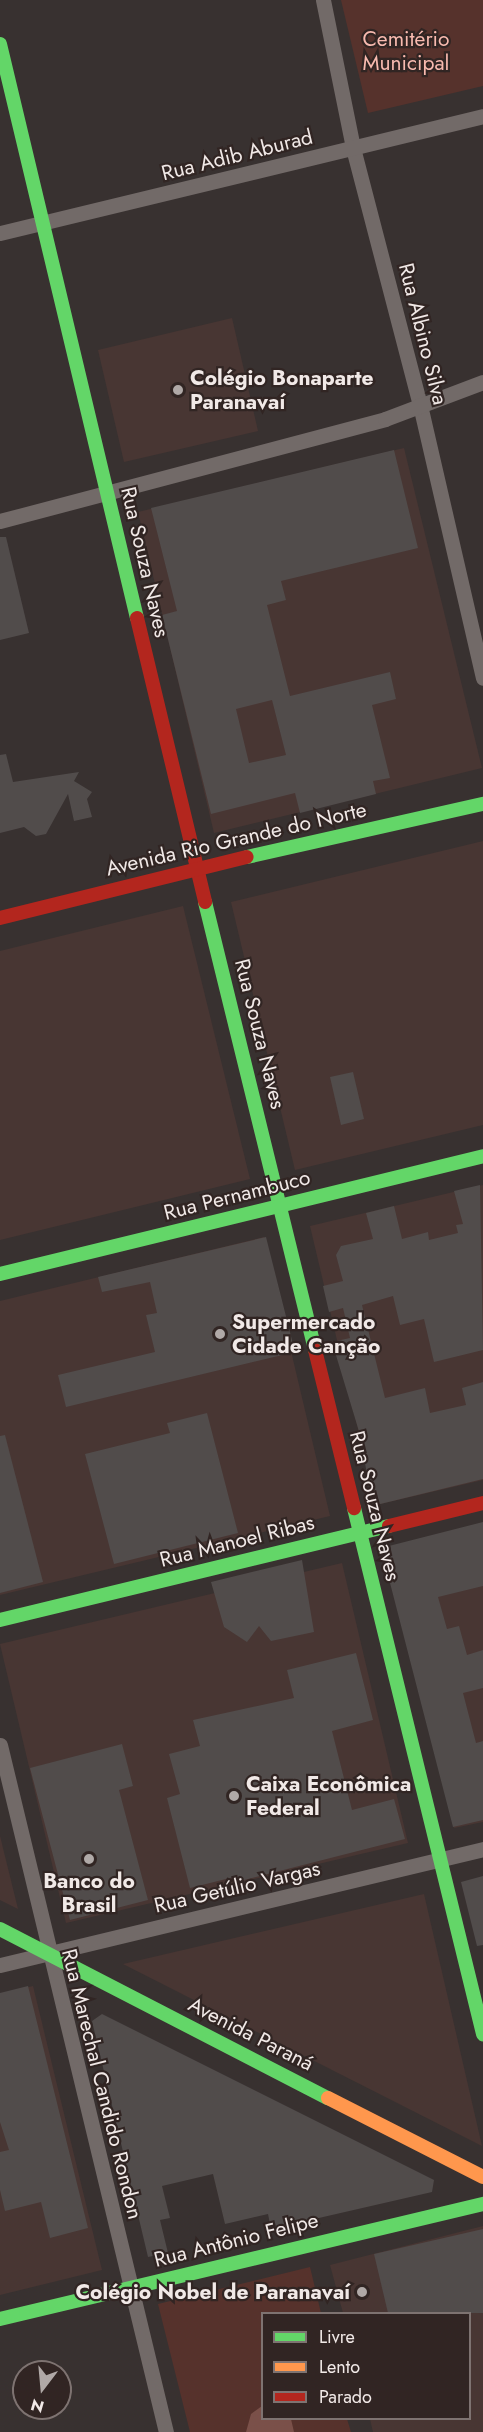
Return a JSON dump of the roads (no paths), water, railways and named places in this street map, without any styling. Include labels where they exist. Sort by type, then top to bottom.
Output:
[{"type":"street","name":"Rua Albino Silva","points":[[323,0],[353,148],[420,405],[483,678]]},
{"type":"street","name":"Rua Souza Naves","points":[[0,44],[197,868],[281,1206],[438,1860],[483,2034]]},
{"type":"street","name":"Rua Adib Aburad","points":[[0,233],[483,116]]},
{"type":"street","points":[[0,520],[108,494],[385,419],[483,382]]},
{"type":"street","name":"Avenida Rio Grande do Norte","points":[[0,918],[197,868],[483,804]]},
{"type":"street","name":"Rua Pernambuco","points":[[0,1274],[483,1156]]},
{"type":"street","name":"Rua Manoel Ribas","points":[[0,1620],[483,1503]]},
{"type":"street","name":"Rua Marechal Candido Rondon","points":[[0,1745],[129,2287],[166,2432]]},
{"type":"street","name":"Rua Getúlio Vargas","points":[[0,1965],[483,1849]]},
{"type":"street","name":"Avenida Paraná","points":[[0,1929],[483,2177]]},
{"type":"street","name":"Rua Antônio Felipe","points":[[0,2319],[483,2204]]},
{"type":"place","name":"Colégio Bonaparte Paranavaí","points":[[178,390]]},
{"type":"place","name":"Supermercado Cidade Canção","points":[[220,1334]]},
{"type":"place","name":"Caixa Econômica Federal","points":[[234,1796]]},
{"type":"place","name":"Banco do Brasil","points":[[89,1859]]},
{"type":"place","name":"Colégio Nobel de Paranavaí","points":[[362,2292]]},
{"type":"park label","name":"Cemitério Municipal","points":[[406,51]]}]
